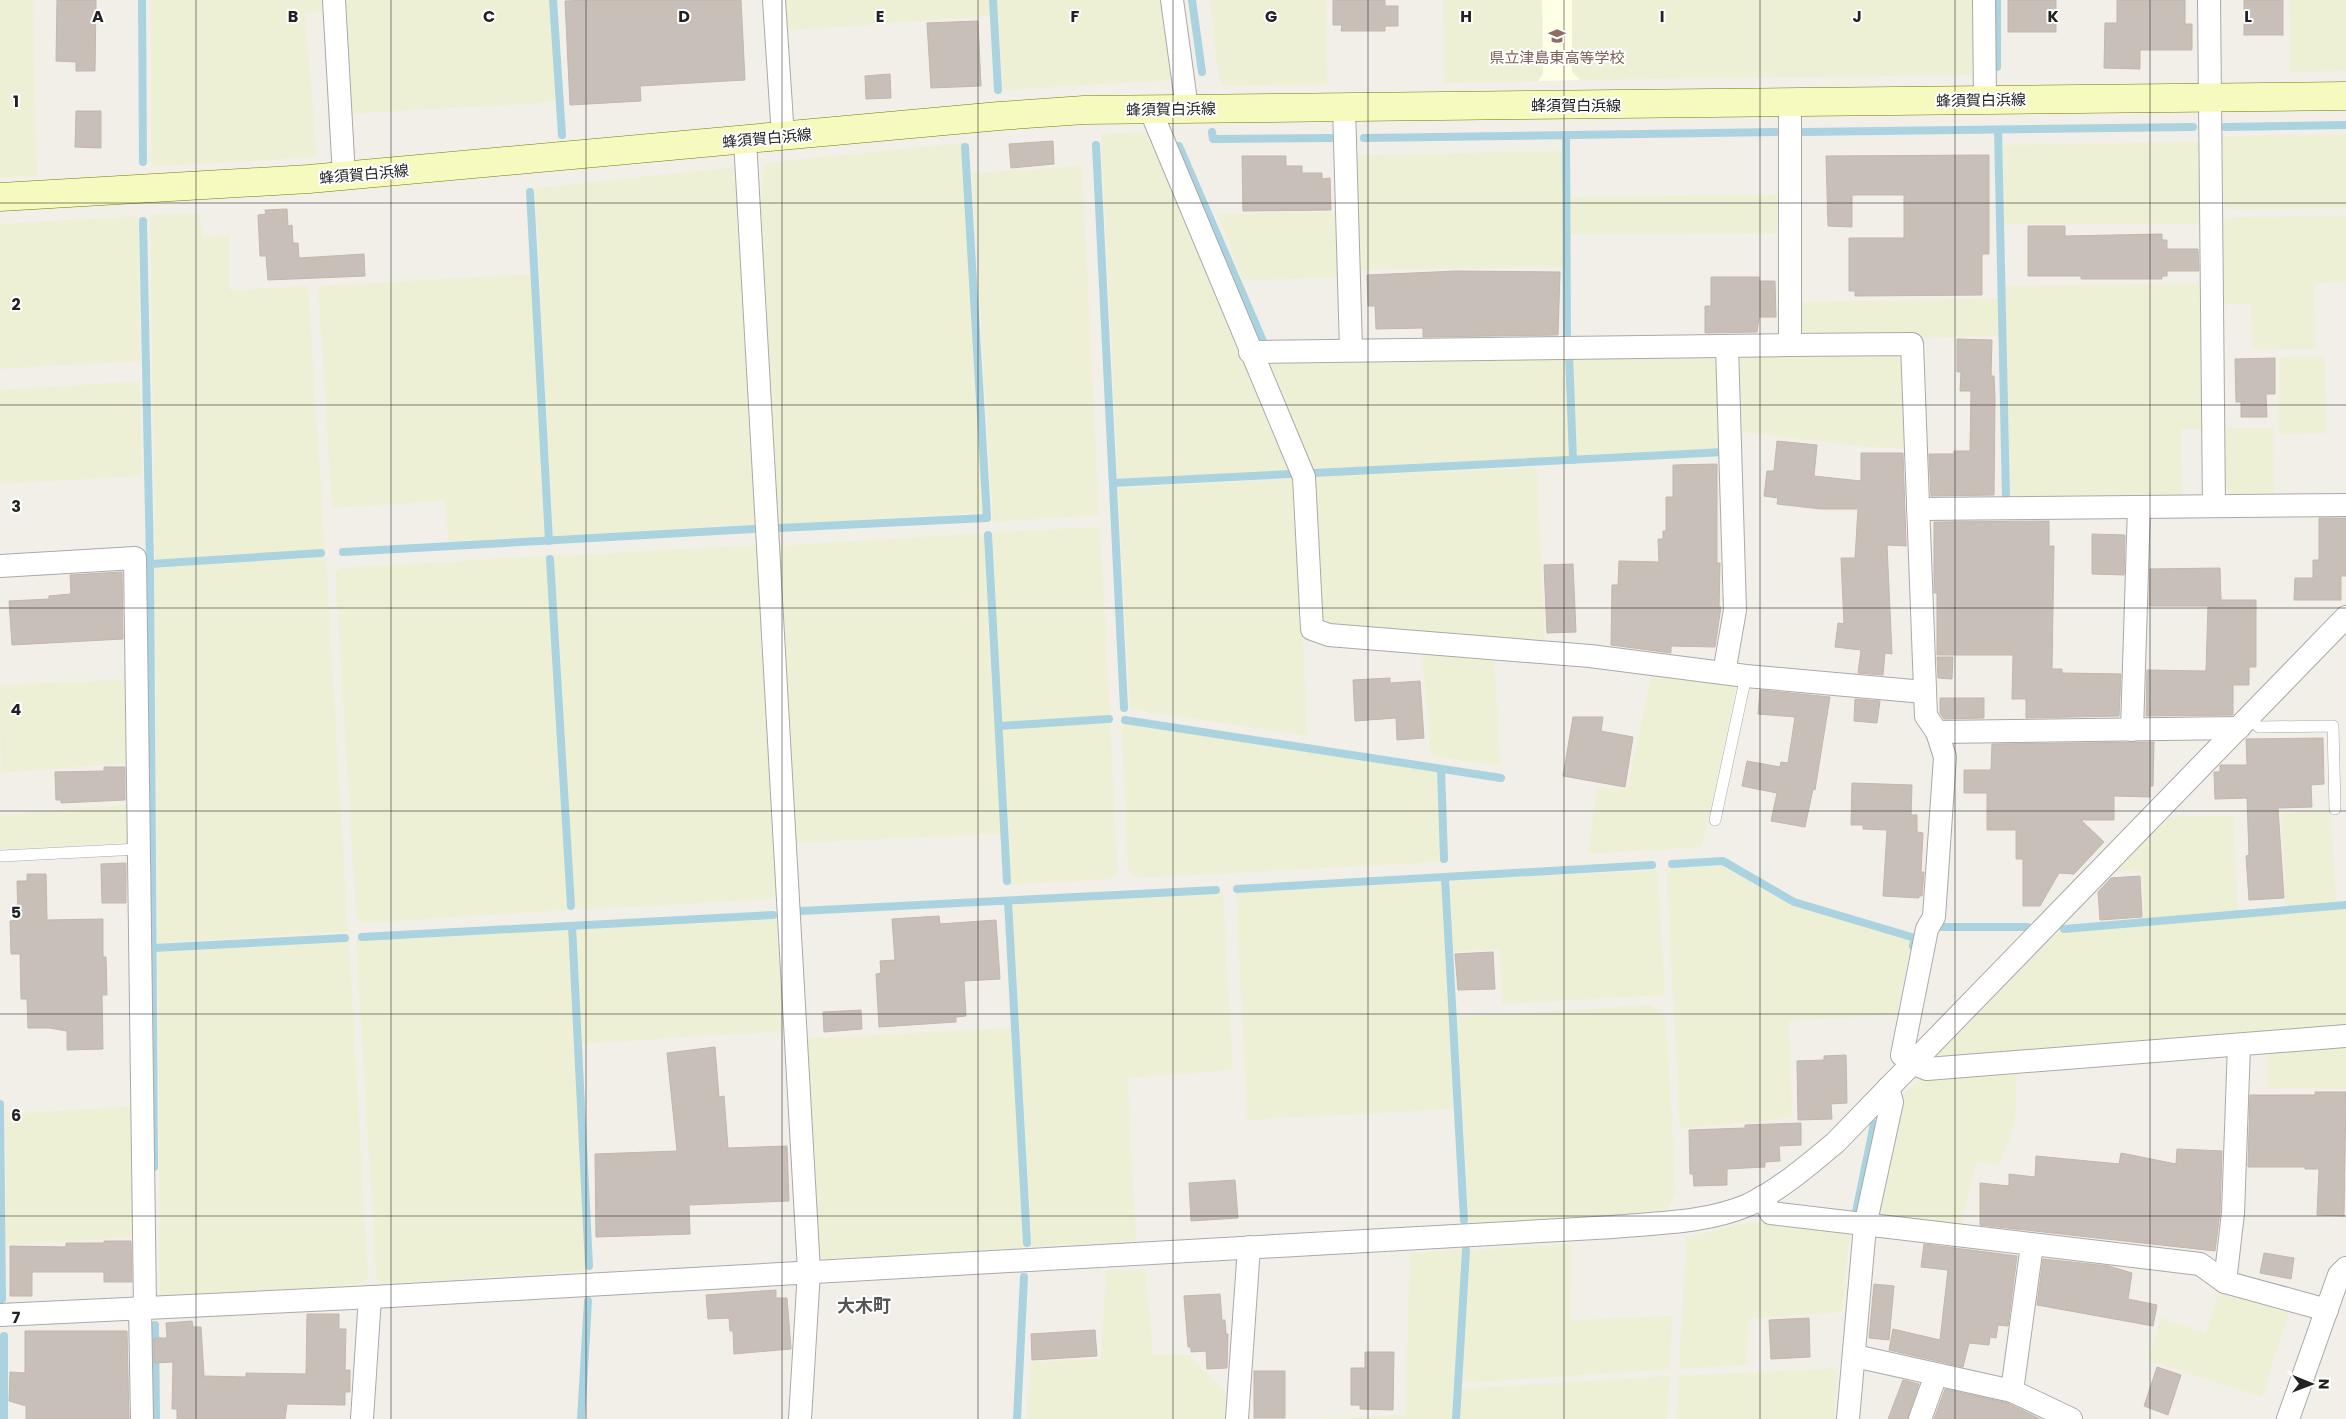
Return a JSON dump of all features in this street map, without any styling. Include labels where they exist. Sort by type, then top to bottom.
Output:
[{"type":"main road","name":"蜂須賀白浜線","points":[[0,197],[344,176],[999,116],[1150,109],[2346,96]]},
{"type":"street","points":[[334,0],[344,176]]},
{"type":"street","points":[[774,0],[783,137]]},
{"type":"street","points":[[1172,0],[1187,108]]},
{"type":"street","points":[[1984,0],[1985,100]]},
{"type":"street","points":[[2209,0],[2214,506]]},
{"type":"street","points":[[1790,103],[1790,346]]},
{"type":"street","points":[[1344,107],[1351,350]]},
{"type":"street","points":[[1150,109],[1250,352],[1304,477],[1312,629],[1329,635],[1590,656],[1746,676],[1924,692]]},
{"type":"street","points":[[745,140],[809,1272],[800,1419]]},
{"type":"street","points":[[1250,352],[1912,344],[1924,692],[1926,716],[1937,732],[1945,757],[1934,917],[1927,929],[1902,1055],[1912,1063],[1927,1069],[2346,1036]]},
{"type":"street","points":[[1724,673],[1735,610],[1727,346]]},
{"type":"street","points":[[1918,509],[2346,505]]},
{"type":"street","points":[[2132,730],[2139,507]]},
{"type":"street","points":[[0,566],[135,558],[143,1307],[142,1419]]},
{"type":"street","points":[[0,1315],[1249,1248],[1682,1222],[1747,1205],[1795,1176],[1834,1142],[2346,617]]},
{"type":"street","points":[[1937,732],[2132,730],[2244,723]]},
{"type":"street","points":[[2225,1282],[2233,1213],[2239,1045]]},
{"type":"street","points":[[1848,1419],[1865,1226],[1892,1102],[1888,1088]]},
{"type":"street","points":[[1762,1197],[1771,1213],[1865,1226],[2200,1264],[2225,1282],[2327,1310]]},
{"type":"street","points":[[2012,1391],[2032,1245]]},
{"type":"street","points":[[1237,1419],[1249,1248]]},
{"type":"street","points":[[2288,1419],[2339,1274],[2346,1268]]},
{"type":"street","points":[[362,1419],[370,1296]]},
{"type":"street","points":[[1855,1356],[2012,1391],[2070,1419]]},
{"type":"street","points":[[1920,1419],[1936,1375]]},
{"type":"lane","points":[[1715,820],[1746,676]]},
{"type":"lane","points":[[2244,723],[2259,727],[2333,726],[2336,809]]},
{"type":"lane","points":[[2,856],[139,850]]},
{"type":"shaded area","points":[[0,0],[33,0],[37,176],[0,178]]},
{"type":"shaded area","points":[[151,0],[324,0],[325,11],[305,13],[317,157],[151,167]]},
{"type":"shaded area","points":[[342,0],[551,0],[556,102],[349,114]]},
{"type":"shaded area","points":[[781,0],[990,0],[991,16],[783,31]]},
{"type":"shaded area","points":[[997,0],[1165,0],[1172,80],[1003,90]]},
{"type":"shaded area","points":[[1210,0],[1326,0],[1327,84],[1222,86],[1218,72]]},
{"type":"shaded area","points":[[1443,0],[1542,0],[1543,74],[1538,81],[1444,83]]},
{"type":"shaded area","name":"県立津島東高等学校","points":[[1542,0],[1572,0],[1572,72],[1580,80],[1538,81],[1543,73]]},
{"type":"shaded area","points":[[1572,0],[1977,0],[1978,68],[1971,75],[1580,80],[1572,72]]},
{"type":"shaded area","points":[[2289,0],[2346,0],[2346,71],[2290,72]]},
{"type":"shaded area","points":[[1149,132],[1291,471],[1118,479],[1101,134]]},
{"type":"shaded area","points":[[2346,134],[2346,208],[2230,209],[2224,205],[2222,138],[2225,136]]},
{"type":"shaded area","points":[[2200,142],[2202,224],[2004,224],[2003,145]]},
{"type":"shaded area","points":[[962,143],[983,512],[775,525],[760,218],[764,163]]},
{"type":"shaded area","points":[[1562,151],[1564,267],[1360,270],[1357,155]]},
{"type":"shaded area","points":[[1082,166],[1099,515],[993,522],[972,173]]},
{"type":"shaded area","points":[[736,167],[757,524],[553,536],[535,188]]},
{"type":"shaded area","points":[[1778,195],[1778,233],[1569,234],[1569,197]]},
{"type":"shaded area","points":[[1336,212],[1339,278],[1243,280],[1217,214]]},
{"type":"shaded area","points":[[200,213],[202,237],[229,235],[229,290],[308,286],[325,549],[155,560],[150,215]]},
{"type":"shaded area","points":[[138,216],[140,361],[0,369],[0,224]]},
{"type":"shaded area","points":[[2346,216],[2346,282],[2315,283],[2316,349],[2252,350],[2251,304],[2224,304],[2223,220],[2229,217]]},
{"type":"shaded area","points":[[533,274],[546,536],[449,543],[445,501],[332,508],[318,286]]},
{"type":"shaded area","points":[[2202,283],[2203,429],[2181,429],[2182,498],[2010,501],[2005,286]]},
{"type":"shaded area","points":[[1999,298],[2000,336],[1811,340],[1801,332],[1800,302]]},
{"type":"shaded area","points":[[1895,350],[1907,359],[1909,448],[1865,447],[1742,432],[1739,351]]},
{"type":"shaded area","points":[[1713,351],[1722,361],[1726,448],[1575,457],[1571,352]]},
{"type":"shaded area","points":[[1566,352],[1570,457],[1310,469],[1267,366],[1278,357]]},
{"type":"shaded area","points":[[2325,356],[2326,433],[2279,434],[2279,357]]},
{"type":"shaded area","points":[[140,381],[142,476],[0,484],[0,390]]},
{"type":"shaded area","points":[[2226,428],[2273,428],[2274,499],[2236,499],[2225,489]]},
{"type":"shaded area","points":[[1537,468],[1545,645],[1336,627],[1324,620],[1317,609],[1311,477]]},
{"type":"shaded area","points":[[1294,479],[1308,736],[1130,709],[1118,488]]},
{"type":"shaded area","points":[[1100,527],[1110,715],[1002,723],[991,532]]},
{"type":"shaded area","points":[[985,533],[1001,834],[794,843],[775,546]]},
{"type":"shaded area","points":[[759,545],[778,895],[772,899],[575,910],[554,556]]},
{"type":"shaded area","points":[[546,556],[568,910],[362,923],[356,917],[335,572],[340,568]]},
{"type":"shaded area","points":[[326,557],[348,931],[157,943],[155,568]]},
{"type":"shaded area","points":[[1422,653],[1494,659],[1501,766],[1431,756]]},
{"type":"shaded area","points":[[1652,672],[1726,681],[1736,689],[1702,847],[1588,854],[1597,787],[1627,790]]},
{"type":"shaded area","points":[[134,679],[134,763],[1,773],[0,685]]},
{"type":"shaded area","points":[[1110,723],[1118,873],[1111,879],[1011,885],[1002,729]]},
{"type":"shaded area","points":[[1121,723],[1438,771],[1441,862],[1139,878],[1133,876],[1128,869]]},
{"type":"shaded area","points":[[133,804],[133,838],[126,843],[0,849],[0,815]]},
{"type":"shaded area","points":[[2331,811],[2336,902],[2286,905],[2281,813]]},
{"type":"shaded area","points":[[2234,815],[2238,911],[2145,920],[2141,871],[2115,872],[2170,817]]},
{"type":"shaded area","points":[[1723,866],[1790,905],[1912,939],[1897,1014],[1789,1021],[1792,1118],[1680,1129],[1666,869]]},
{"type":"shaded area","points":[[1658,870],[1665,995],[1502,1004],[1499,949],[1453,952],[1450,881]]},
{"type":"shaded area","points":[[1442,882],[1454,1109],[1247,1120],[1236,893]]},
{"type":"shaded area","points":[[1223,892],[1233,1070],[1128,1078],[1136,1241],[1032,1247],[1012,903]]},
{"type":"shaded area","points":[[2346,907],[2346,1028],[1936,1062],[1932,1057],[2058,932]]},
{"type":"shaded area","points":[[779,917],[788,1031],[581,1044],[575,928]]},
{"type":"shaded area","points":[[570,929],[586,1271],[380,1284],[376,1276],[356,940]]},
{"type":"shaded area","points":[[349,942],[368,1278],[364,1282],[354,1285],[160,1296],[158,951]]},
{"type":"shaded area","points":[[1649,1005],[1658,1009],[1666,1018],[1676,1192],[1669,1207],[1658,1213],[1469,1225],[1457,1017]]},
{"type":"shaded area","points":[[1013,1028],[1025,1247],[824,1259],[819,1254],[806,1038]]},
{"type":"shaded area","points":[[2346,1041],[2346,1089],[2268,1088],[2267,1048]]},
{"type":"shaded area","points":[[2017,1071],[2015,1123],[2000,1165],[1977,1162],[1959,1231],[1877,1218],[1901,1097],[1921,1078]]},
{"type":"shaded area","points":[[138,1106],[141,1237],[6,1245],[6,1114]]},
{"type":"shaded area","points":[[1762,1222],[1850,1232],[1842,1312],[1749,1319],[1747,1365],[1679,1369],[1686,1237],[1746,1223]]},
{"type":"shaded area","points":[[1572,1244],[1571,1320],[1672,1316],[1670,1369],[1462,1383],[1470,1250]]},
{"type":"shaded area","points":[[1463,1249],[1453,1419],[1309,1419],[1405,1415],[1410,1253]]},
{"type":"shaded area","points":[[1146,1269],[1153,1355],[1190,1355],[1230,1396],[1229,1419],[1026,1419],[1030,1362],[1101,1359],[1106,1271]]},
{"type":"shaded area","points":[[2219,1291],[2289,1313],[2262,1397],[2148,1360],[2161,1318],[2206,1333]]},
{"type":"shaded area","points":[[1838,1368],[1834,1419],[1676,1419],[1678,1376]]},
{"type":"shaded area","points":[[1670,1376],[1667,1419],[1460,1419],[1461,1389]]},
{"type":"building","points":[[57,0],[96,0],[95,71],[76,71],[76,62],[56,61]]},
{"type":"building","points":[[741,0],[745,80],[640,86],[641,101],[570,105],[565,1]]},
{"type":"building","points":[[1333,0],[1385,0],[1385,6],[1398,6],[1398,26],[1385,26],[1385,31],[1341,31],[1342,25],[1333,25]]},
{"type":"building","points":[[2008,0],[2056,0],[2056,32],[2008,32]]},
{"type":"building","points":[[2117,0],[2185,0],[2185,24],[2192,24],[2192,50],[2140,50],[2140,69],[2104,68],[2105,23],[2117,23]]},
{"type":"building","points":[[2244,0],[2283,0],[2283,35],[2244,35]]},
{"type":"building","points":[[978,21],[981,86],[931,88],[927,23]]},
{"type":"building","points":[[890,74],[891,98],[866,99],[865,76]]},
{"type":"building","points":[[76,111],[101,111],[101,148],[75,147]]},
{"type":"building","points":[[1053,141],[1054,164],[1011,168],[1009,144]]},
{"type":"building","points":[[1989,155],[1989,254],[1982,254],[1982,295],[1855,296],[1855,291],[1849,291],[1849,238],[1904,238],[1904,195],[1852,195],[1852,227],[1828,226],[1826,156]]},
{"type":"building","points":[[1242,156],[1286,156],[1286,166],[1302,166],[1302,173],[1322,173],[1322,179],[1330,178],[1331,210],[1243,211]]},
{"type":"building","points":[[287,209],[288,226],[292,225],[293,243],[298,243],[299,258],[364,254],[365,276],[268,280],[266,256],[260,256],[258,215],[266,214],[265,210]]},
{"type":"building","points":[[2028,226],[2065,226],[2065,236],[2162,234],[2162,240],[2167,240],[2167,249],[2198,249],[2199,271],[2167,271],[2167,276],[2162,276],[2162,279],[2081,279],[2081,276],[2028,276]]},
{"type":"building","points":[[1457,271],[1560,272],[1558,335],[1423,337],[1423,328],[1376,329],[1375,306],[1368,306],[1367,275]]},
{"type":"building","points":[[1711,277],[1759,277],[1759,281],[1775,281],[1776,317],[1759,317],[1757,332],[1705,333],[1705,306],[1711,306]]},
{"type":"building","points":[[1957,339],[1992,340],[1991,376],[1994,376],[1995,397],[1994,495],[1931,496],[1929,454],[1954,454],[1954,451],[1970,451],[1971,391],[1960,391],[1961,372],[1957,372]]},
{"type":"building","points":[[2275,358],[2275,394],[2266,394],[2267,417],[2241,417],[2241,402],[2236,402],[2235,359]]},
{"type":"building","points":[[1777,441],[1817,445],[1814,476],[1861,481],[1861,453],[1903,453],[1906,546],[1887,545],[1892,654],[1885,653],[1883,675],[1858,673],[1861,650],[1835,647],[1838,623],[1844,624],[1841,558],[1855,558],[1858,509],[1821,509],[1777,504],[1778,498],[1764,496],[1767,471],[1774,471]]},
{"type":"building","points":[[1717,464],[1717,563],[1720,563],[1719,607],[1721,607],[1715,647],[1671,646],[1671,653],[1611,645],[1612,585],[1618,585],[1619,561],[1659,562],[1658,539],[1663,539],[1663,531],[1666,531],[1666,497],[1673,497],[1673,465]]},
{"type":"building","points":[[2319,518],[2346,518],[2346,576],[2341,576],[2341,600],[2294,600],[2295,578],[2313,578],[2313,560],[2319,560]]},
{"type":"building","points":[[2049,521],[2049,546],[2054,546],[2052,669],[2062,669],[2062,673],[2121,674],[2119,716],[2026,718],[2026,699],[2012,699],[2013,655],[1937,655],[1937,593],[1934,593],[1934,522]]},
{"type":"building","points":[[2092,534],[2125,535],[2124,575],[2092,574]]},
{"type":"building","points":[[1573,564],[1576,632],[1547,633],[1544,565]]},
{"type":"building","points":[[2220,568],[2221,600],[2256,600],[2256,667],[2249,667],[2249,685],[2233,685],[2233,715],[2146,716],[2147,670],[2206,671],[2208,606],[2149,606],[2150,569]]},
{"type":"building","points":[[122,572],[123,639],[12,645],[9,601],[49,599],[49,596],[71,594],[70,575]]},
{"type":"building","points":[[1937,657],[1953,657],[1952,679],[1938,678]]},
{"type":"building","points":[[1390,678],[1390,683],[1420,681],[1424,738],[1397,740],[1396,718],[1355,721],[1353,680]]},
{"type":"building","points":[[1760,690],[1830,697],[1815,790],[1813,789],[1805,827],[1771,821],[1777,793],[1742,786],[1747,761],[1780,767],[1781,762],[1788,763],[1795,717],[1758,714]]},
{"type":"building","points":[[1940,698],[1984,698],[1984,718],[1944,719],[1940,713]]},
{"type":"building","points":[[1855,699],[1880,701],[1877,723],[1854,721]]},
{"type":"building","points":[[1573,717],[1603,717],[1601,731],[1633,737],[1625,787],[1563,776]]},
{"type":"building","points":[[2323,738],[2324,784],[2311,785],[2312,807],[2278,808],[2284,898],[2249,900],[2246,856],[2249,855],[2247,798],[2215,799],[2214,772],[2220,772],[2220,765],[2247,765],[2246,739]]},
{"type":"building","points":[[2154,742],[2153,786],[2150,786],[2150,797],[2114,796],[2114,820],[2081,820],[2104,842],[2074,874],[2059,873],[2040,906],[2023,906],[2023,859],[2016,859],[2016,830],[1987,830],[1987,793],[1964,793],[1964,770],[1991,770],[1992,744]]},
{"type":"building","points":[[104,767],[125,767],[125,800],[61,803],[61,800],[56,800],[55,772],[104,771]]},
{"type":"building","points":[[1852,783],[1912,785],[1911,815],[1917,815],[1917,832],[1923,833],[1921,872],[1924,872],[1922,896],[1919,896],[1919,898],[1883,896],[1887,830],[1863,829],[1863,825],[1851,825]]},
{"type":"building","points":[[126,863],[126,903],[102,903],[101,864]]},
{"type":"building","points":[[27,874],[46,874],[47,920],[103,919],[103,957],[106,957],[107,995],[102,995],[103,1049],[67,1050],[67,1031],[49,1028],[28,1028],[27,999],[21,999],[20,954],[11,954],[10,921],[18,920],[17,881],[27,881]]},
{"type":"building","points":[[2140,876],[2142,917],[2100,920],[2098,892],[2111,878]]},
{"type":"building","points":[[939,916],[940,924],[996,920],[1000,979],[964,981],[966,1016],[956,1017],[956,1022],[879,1027],[876,974],[881,973],[880,961],[895,960],[892,919]]},
{"type":"building","points":[[1493,952],[1495,989],[1458,990],[1455,954]]},
{"type":"building","points":[[861,1010],[862,1029],[824,1032],[823,1012]]},
{"type":"building","points":[[715,1047],[719,1097],[724,1096],[728,1148],[787,1146],[789,1201],[689,1205],[690,1234],[596,1237],[595,1154],[677,1151],[667,1053]]},
{"type":"building","points":[[1846,1055],[1847,1103],[1831,1104],[1832,1119],[1798,1120],[1797,1061],[1824,1060],[1824,1056]]},
{"type":"building","points":[[2315,1092],[2346,1092],[2344,1216],[2317,1215],[2319,1169],[2305,1169],[2305,1167],[2248,1167],[2250,1095],[2315,1095]]},
{"type":"building","points":[[1801,1123],[1801,1145],[1779,1146],[1780,1161],[1765,1162],[1765,1167],[1727,1169],[1727,1185],[1694,1186],[1693,1174],[1690,1174],[1689,1130]]},
{"type":"building","points":[[2177,1149],[2222,1151],[2220,1212],[2215,1251],[1980,1225],[1980,1183],[2009,1186],[2009,1174],[2035,1177],[2036,1156],[2119,1164],[2121,1153],[2176,1164]]},
{"type":"building","points":[[1235,1180],[1238,1218],[1191,1221],[1189,1183]]},
{"type":"building","points":[[104,1241],[131,1241],[132,1282],[104,1282],[104,1272],[32,1272],[32,1296],[10,1296],[10,1246],[66,1247],[66,1243],[104,1243]]},
{"type":"building","points":[[1924,1244],[2017,1256],[2008,1326],[1998,1325],[1996,1338],[1990,1337],[1989,1345],[1969,1343],[1963,1367],[1889,1350],[1893,1329],[1940,1340],[1948,1270],[1921,1267]]},
{"type":"building","points":[[2264,1253],[2294,1258],[2291,1279],[2260,1273]]},
{"type":"building","points":[[2043,1259],[2109,1266],[2132,1273],[2128,1299],[2157,1305],[2153,1326],[2037,1305]]},
{"type":"building","points":[[1874,1284],[1894,1286],[1889,1340],[1869,1338]]},
{"type":"building","points":[[776,1290],[776,1298],[787,1298],[791,1349],[734,1354],[733,1331],[730,1331],[729,1318],[708,1319],[706,1295]]},
{"type":"building","points":[[1220,1294],[1222,1320],[1225,1320],[1226,1334],[1228,1334],[1227,1368],[1207,1369],[1206,1351],[1191,1352],[1191,1347],[1188,1347],[1184,1296]]},
{"type":"building","points":[[307,1314],[339,1314],[339,1329],[346,1329],[345,1370],[350,1370],[350,1392],[345,1392],[345,1405],[287,1404],[285,1419],[177,1419],[177,1409],[172,1409],[173,1362],[154,1363],[154,1338],[167,1338],[166,1323],[192,1321],[193,1327],[201,1327],[204,1376],[246,1377],[246,1373],[306,1374]]},
{"type":"building","points":[[1809,1318],[1810,1357],[1771,1359],[1769,1320]]},
{"type":"building","points":[[1095,1330],[1097,1356],[1032,1360],[1031,1334]]},
{"type":"building","points":[[25,1331],[127,1331],[129,1419],[26,1419],[26,1406],[9,1401],[10,1372],[25,1373]]},
{"type":"building","points":[[1365,1352],[1394,1352],[1393,1410],[1360,1409],[1360,1405],[1351,1405],[1351,1368],[1365,1368]]},
{"type":"building","points":[[2157,1367],[2181,1375],[2168,1415],[2144,1406]]},
{"type":"building","points":[[1254,1371],[1285,1371],[1285,1418],[1254,1418]]},
{"type":"building","points":[[1903,1380],[1919,1384],[1907,1419],[1888,1419]]},
{"type":"building","points":[[1945,1389],[2008,1403],[2040,1419],[1934,1419]]},
{"type":"waterway","points":[[142,0],[143,162]]},
{"type":"waterway","points":[[553,0],[562,135]]},
{"type":"waterway","points":[[993,0],[998,90]]},
{"type":"waterway","points":[[1192,0],[1202,72]]},
{"type":"waterway","points":[[1997,0],[1997,67]]},
{"type":"waterway","points":[[2225,127],[2346,125]]},
{"type":"waterway","points":[[1804,132],[2193,127]]},
{"type":"waterway","points":[[1998,130],[2006,498]]},
{"type":"waterway","points":[[1212,132],[1213,139],[1331,138]]},
{"type":"waterway","points":[[1364,138],[1776,132]]},
{"type":"waterway","points":[[1566,135],[1567,343]]},
{"type":"waterway","points":[[1096,145],[1124,708]]},
{"type":"waterway","points":[[1179,146],[1263,341]]},
{"type":"waterway","points":[[779,528],[987,518],[965,147]]},
{"type":"waterway","points":[[530,192],[549,541]]},
{"type":"waterway","points":[[143,221],[150,564],[154,1167]]},
{"type":"waterway","points":[[1569,353],[1573,460]]},
{"type":"waterway","points":[[1314,473],[1724,452]]},
{"type":"waterway","points":[[1113,483],[1291,474]]},
{"type":"waterway","points":[[343,552],[753,529]]},
{"type":"waterway","points":[[988,535],[1007,881]]},
{"type":"waterway","points":[[150,564],[321,553]]},
{"type":"waterway","points":[[550,559],[571,906]]},
{"type":"waterway","points":[[999,726],[1109,719]]},
{"type":"waterway","points":[[1125,720],[1501,778]]},
{"type":"waterway","points":[[1441,769],[1444,859]]},
{"type":"waterway","points":[[1672,864],[1723,861],[1794,902],[1915,938],[1913,946]]},
{"type":"waterway","points":[[1237,889],[1652,865]]},
{"type":"waterway","points":[[1445,878],[1464,1220]]},
{"type":"waterway","points":[[801,911],[1216,890]]},
{"type":"waterway","points":[[1008,901],[1027,1243]]},
{"type":"waterway","points":[[2064,929],[2346,905]]},
{"type":"waterway","points":[[362,937],[773,915]]},
{"type":"waterway","points":[[572,926],[589,1266]]},
{"type":"waterway","points":[[1934,927],[2028,927]]},
{"type":"waterway","points":[[153,948],[345,938]]},
{"type":"waterway","points":[[0,1104],[2,1299]]},
{"type":"waterway","points":[[1856,1212],[1874,1124]]},
{"type":"waterway","points":[[1456,1419],[1466,1250]]},
{"type":"waterway","points":[[1017,1419],[1024,1277]]},
{"type":"waterway","points":[[581,1419],[588,1301]]},
{"type":"waterway","points":[[155,1325],[156,1419]]},
{"type":"waterway","points":[[4,1336],[4,1419]]},
{"type":"place","name":"県立津島東高等学校","points":[[1557,36]]},
{"type":"district","name":"大木町","points":[[864,1305]]}]
